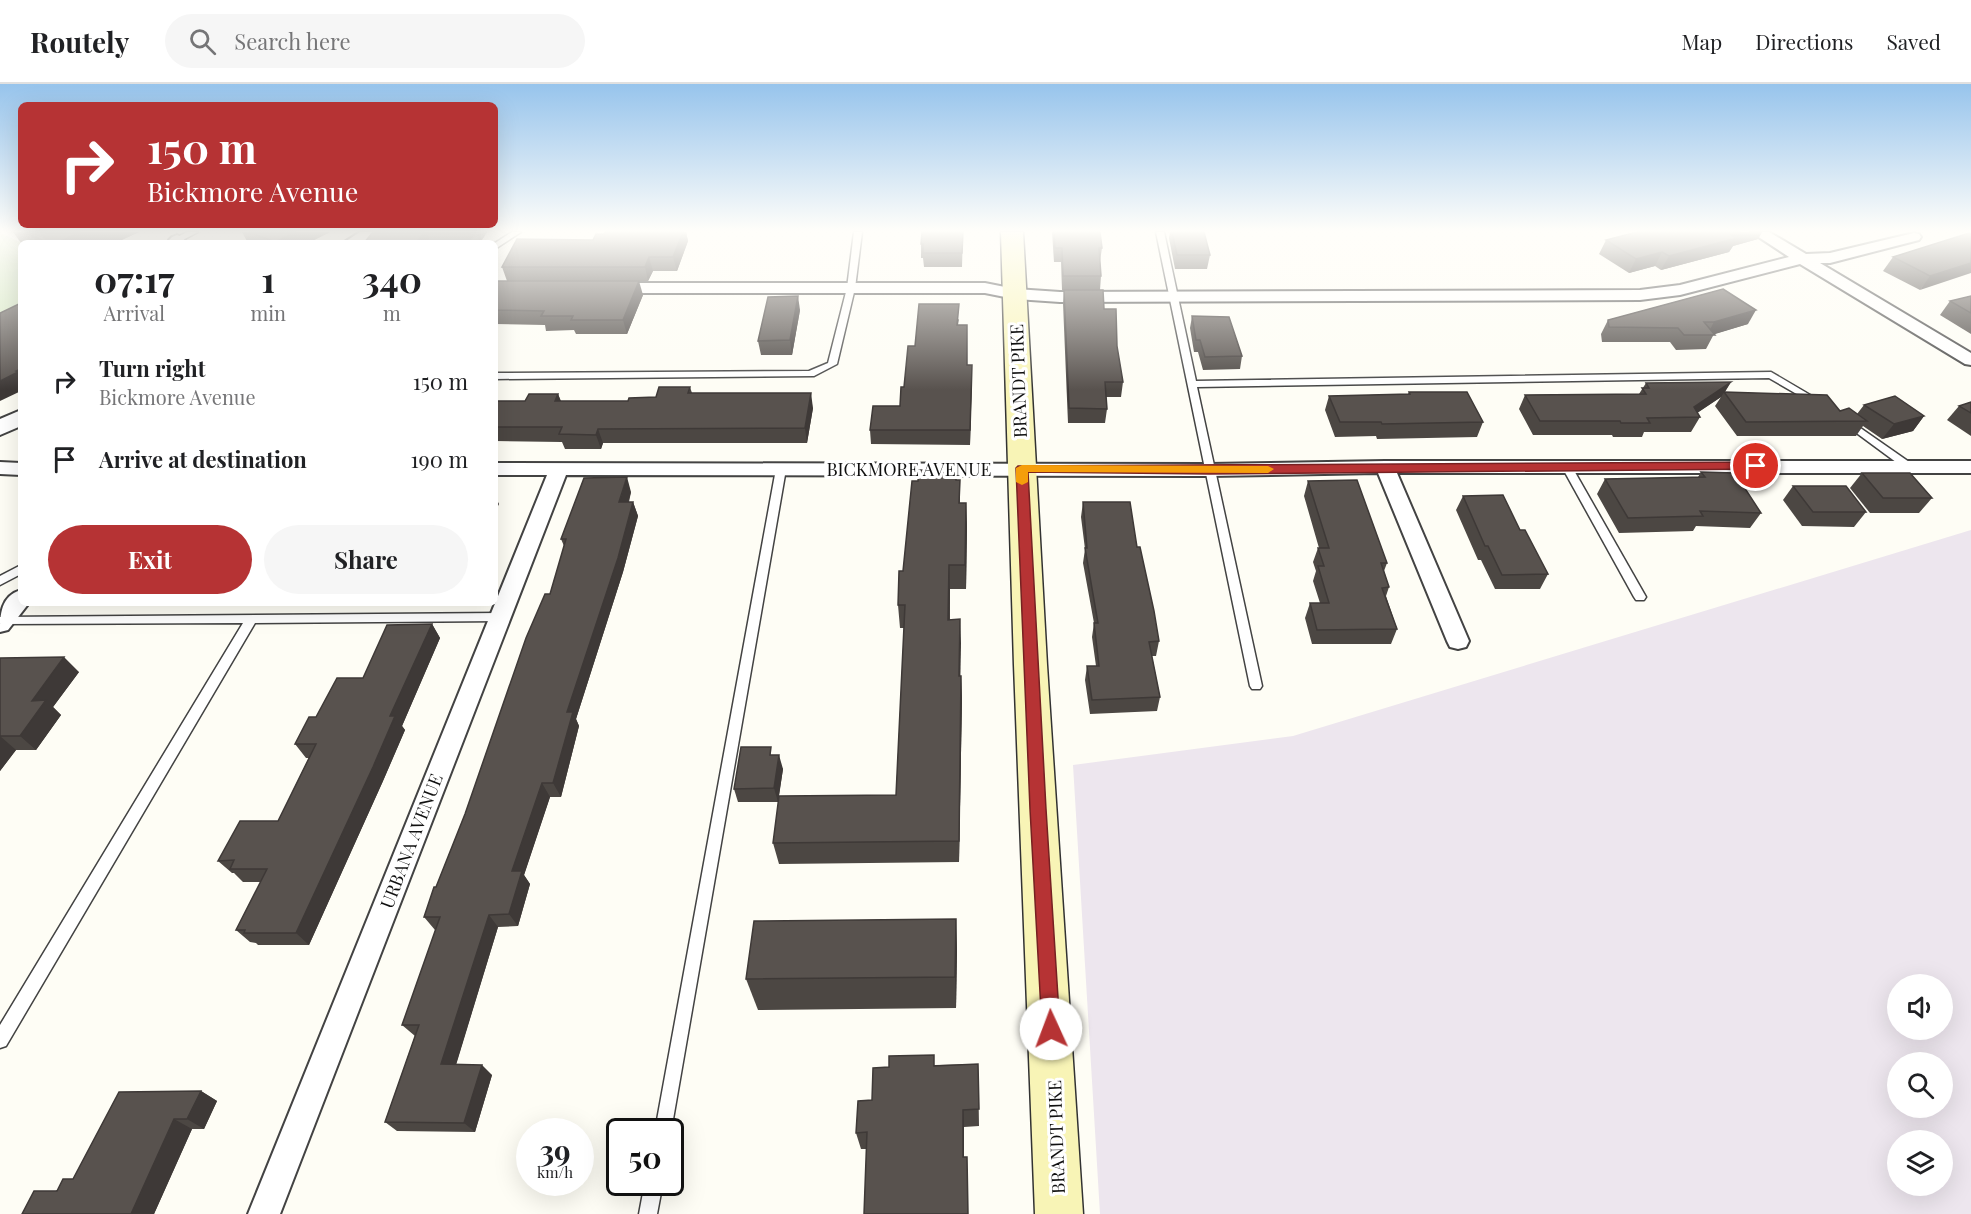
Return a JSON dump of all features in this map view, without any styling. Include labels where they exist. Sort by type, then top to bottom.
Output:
[{"type":"main road","name":"BRANDT PIKE","points":[[1015,285],[1038,809],[1050,983],[1059,1214]]},
{"type":"street","points":[[590,288],[985,288],[1015,294],[1060,297],[1640,295],[1701,285]]},
{"type":"street","points":[[1844,285],[1971,360]]},
{"type":"street","points":[[0,428],[18,419]]},
{"type":"street","name":"BICKMORE AVENUE","points":[[498,469],[1209,470],[1385,467],[1971,466]]},
{"type":"street","points":[[1385,467],[1458,641]]},
{"type":"street","points":[[0,468],[18,469]]},
{"type":"street","name":"URBANA AVENUE","points":[[264,1214],[386,910],[454,728],[501,617],[559,469]]},
{"type":"street","points":[[1,622],[18,602]]},
{"type":"lane","points":[[498,376],[811,374],[832,364],[851,285]]},
{"type":"lane","points":[[1171,285],[1256,686]]},
{"type":"lane","points":[[1192,384],[1771,375],[1834,412],[1908,466]]},
{"type":"lane","points":[[1567,467],[1640,597]]},
{"type":"lane","points":[[665,1118],[781,469]]},
{"type":"lane","points":[[0,581],[18,571]]},
{"type":"lane","points":[[1,622],[501,617]]},
{"type":"lane","points":[[0,1040],[251,619]]},
{"type":"lane","points":[[648,1214],[651,1196]]},
{"type":"shaded area","points":[[1971,530],[1971,1214],[1100,1214],[1073,765],[1293,736]]},
{"type":"green space","points":[[0,285],[18,285],[18,308],[0,317]]},
{"type":"building","points":[[498,285],[637,285],[623,320],[571,320],[573,316],[541,316],[544,311],[498,310]]},
{"type":"building","points":[[1723,289],[1756,310],[1714,322],[1704,322],[1715,335],[1684,335],[1678,328],[1609,327],[1608,320]]},
{"type":"building","points":[[1064,290],[1103,290],[1104,309],[1116,309],[1117,346],[1123,382],[1105,382],[1107,409],[1069,408]]},
{"type":"building","points":[[798,296],[790,340],[758,341],[768,297]]},
{"type":"building","points":[[1971,296],[1971,313],[1950,301]]},
{"type":"building","points":[[18,304],[18,370],[16,371],[18,372],[0,381],[0,313]]},
{"type":"building","points":[[919,304],[959,304],[957,325],[967,325],[967,365],[972,365],[970,430],[870,430],[873,406],[900,406],[908,346],[915,346]]},
{"type":"building","points":[[1192,316],[1229,317],[1242,356],[1205,357],[1200,340],[1196,340]]},
{"type":"building","points":[[1731,382],[1694,407],[1700,417],[1647,418],[1650,423],[1540,421],[1525,395],[1646,394],[1642,388],[1649,388],[1646,383]]},
{"type":"building","points":[[659,387],[690,387],[688,393],[811,393],[805,428],[598,429],[596,435],[559,434],[562,427],[498,427],[498,401],[525,401],[529,394],[558,394],[555,401],[628,401],[629,398],[656,397]]},
{"type":"building","points":[[1409,392],[1467,392],[1483,422],[1382,424],[1381,422],[1340,422],[1329,396],[1410,394]]},
{"type":"building","points":[[1724,392],[1827,395],[1840,411],[1849,408],[1867,421],[1746,422]]},
{"type":"building","points":[[1895,396],[1924,416],[1894,424],[1864,405]]},
{"type":"building","points":[[1971,402],[1971,413],[1959,406]]},
{"type":"building","points":[[919,470],[956,471],[956,480],[960,480],[959,503],[966,503],[965,565],[949,565],[948,620],[960,619],[959,841],[773,843],[779,796],[896,795],[905,605],[898,605],[899,571],[903,571],[912,481],[918,481]]},
{"type":"building","points":[[1701,472],[1735,473],[1761,513],[1700,511],[1703,516],[1628,518],[1605,479],[1705,477]]},
{"type":"building","points":[[1862,473],[1910,473],[1932,498],[1883,498]]},
{"type":"building","points":[[627,477],[619,502],[633,502],[618,558],[567,712],[573,712],[553,783],[542,783],[512,871],[522,871],[509,914],[489,915],[441,1064],[482,1065],[464,1123],[385,1122],[419,1025],[402,1025],[440,917],[424,917],[434,887],[436,887],[465,814],[526,638],[545,594],[550,594],[566,539],[561,539],[584,478]]},
{"type":"building","points":[[1357,480],[1387,563],[1381,563],[1389,587],[1382,588],[1397,629],[1317,630],[1310,603],[1329,603],[1318,566],[1324,566],[1318,548],[1329,548],[1308,481]]},
{"type":"building","points":[[1793,486],[1846,486],[1866,512],[1813,512]]},
{"type":"building","points":[[1503,495],[1520,530],[1525,530],[1548,574],[1502,575],[1488,546],[1485,546],[1463,496]]},
{"type":"building","points":[[1083,502],[1130,502],[1137,547],[1140,547],[1159,641],[1149,642],[1160,697],[1092,700],[1087,666],[1099,666],[1094,623],[1098,623],[1085,548],[1087,548]]},
{"type":"building","points":[[432,624],[390,716],[395,716],[373,767],[296,933],[244,933],[245,930],[236,930],[267,869],[230,869],[234,860],[218,861],[240,821],[278,821],[316,744],[295,744],[309,717],[316,717],[337,678],[363,678],[387,625]]},
{"type":"building","points":[[64,657],[32,701],[46,700],[20,736],[0,736],[0,658]]},
{"type":"building","points":[[741,747],[771,747],[770,755],[779,755],[774,788],[734,789]]},
{"type":"building","points":[[956,919],[955,977],[746,979],[754,921]]},
{"type":"building","points":[[934,1055],[934,1066],[978,1064],[979,1109],[963,1110],[963,1157],[967,1157],[968,1214],[864,1214],[867,1132],[856,1133],[858,1101],[872,1100],[873,1068],[889,1067],[889,1056]]},
{"type":"building","points":[[201,1091],[187,1119],[174,1119],[131,1214],[22,1214],[34,1191],[57,1191],[63,1179],[73,1179],[119,1092]]},
{"type":"slow traffic","points":[[1022,482],[1022,468],[1268,469]]},
{"type":"route","points":[[1051,1029],[1022,468],[1209,470],[1756,466]]}]
